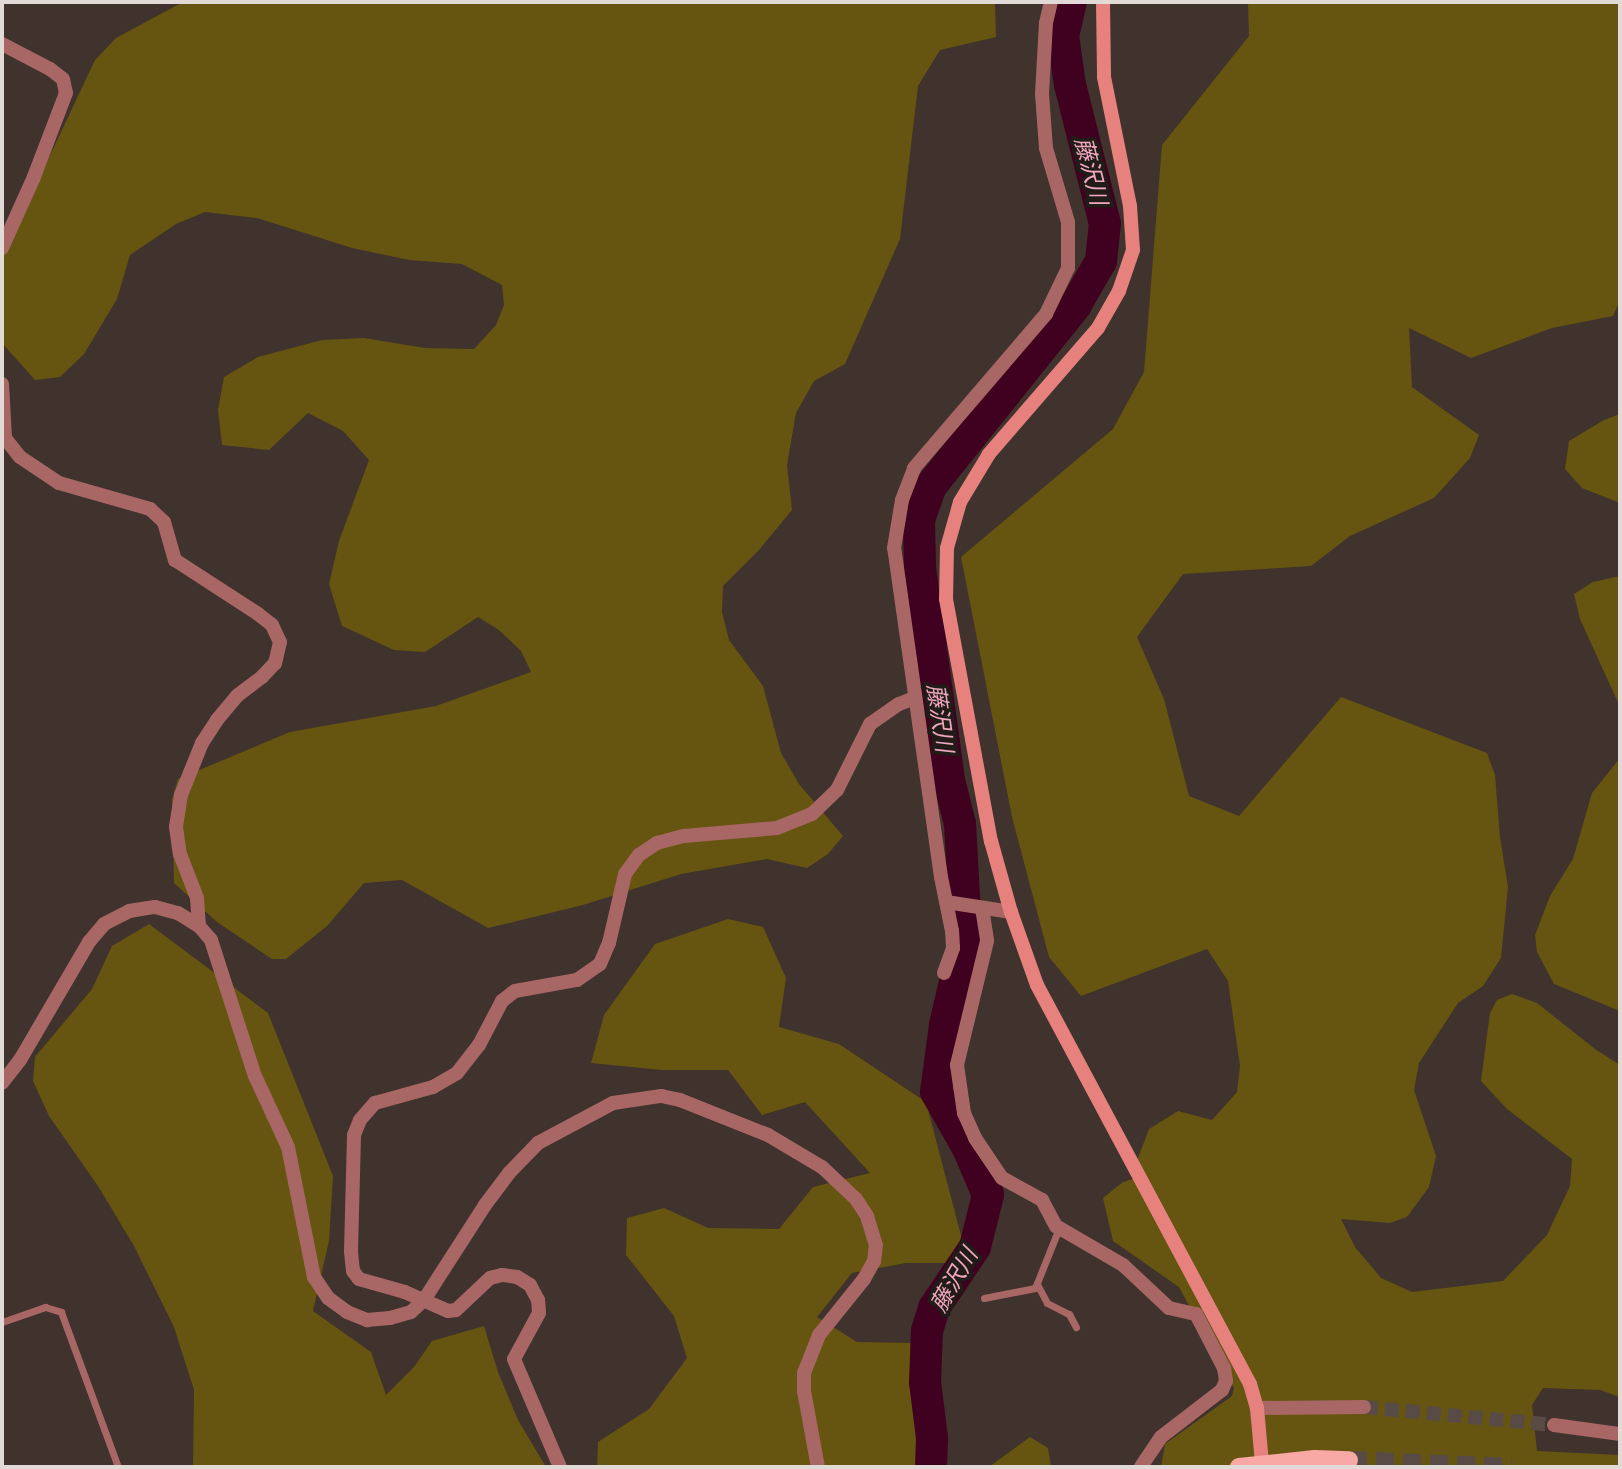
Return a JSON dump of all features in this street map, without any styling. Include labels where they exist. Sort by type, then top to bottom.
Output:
[{"type":"main road","points":[[1240,1467],[1262,1463],[1349,1460]]},
{"type":"street","points":[[944,973],[953,948],[894,548],[902,500],[914,468],[1046,314],[1068,268],[1068,222],[1046,148],[1042,94],[1046,23],[1051,2]]},
{"type":"street","points":[[1103,2],[1104,77],[1130,206],[1133,250],[1119,291],[1098,328],[989,454],[960,502],[947,548],[946,599],[991,841],[1011,912],[1037,985],[1250,1384],[1256,1408],[1262,1463]]},
{"type":"street","points":[[2,44],[50,69],[63,79],[66,93],[34,177],[2,248]]},
{"type":"street","points":[[2,384],[5,438],[20,457],[59,484],[150,509],[164,522],[175,560],[258,614],[272,625],[280,642],[275,663],[237,696],[202,743],[181,795],[176,827],[180,854],[197,898],[199,926]]},
{"type":"street","points":[[560,1467],[514,1359],[539,1313],[538,1300],[530,1286],[517,1277],[502,1275],[490,1278],[456,1310],[438,1308],[424,1300],[359,1279],[353,1271],[351,1251],[354,1135],[365,1110],[387,1097],[433,1087],[457,1073],[479,1045],[502,1000],[515,992],[577,980],[600,964],[609,943],[625,874],[639,855],[657,843],[684,836],[776,828],[813,814],[837,790],[870,724],[898,704],[915,698]]},
{"type":"street","points":[[946,902],[1011,912]]},
{"type":"street","points":[[2,1083],[20,1060],[89,942],[104,924],[129,911],[155,907],[178,913],[199,926],[211,940],[254,1076],[288,1147],[314,1277],[328,1298],[347,1312],[367,1320],[390,1318],[411,1312],[424,1300],[485,1205],[509,1173],[538,1143],[613,1103],[661,1096],[680,1100],[768,1135],[822,1167],[856,1199],[867,1216],[876,1245],[874,1261],[864,1279],[819,1335],[804,1373],[804,1391],[818,1467]]},
{"type":"street","points":[[982,908],[987,941],[957,1065],[964,1113],[975,1138],[1002,1178],[1042,1200],[1059,1227],[1123,1265],[1169,1308],[1196,1314],[1224,1368],[1226,1381],[1222,1390],[1161,1437],[1141,1467]]},
{"type":"street","points":[[1256,1408],[1364,1407]]},
{"type":"street","points":[[1554,1425],[1620,1434]]},
{"type":"lane","points":[[984,1298],[1035,1288],[1059,1227]]},
{"type":"lane","points":[[1037,1284],[1047,1303],[1069,1314],[1076,1327]]},
{"type":"lane","points":[[2,1322],[45,1307],[61,1312],[118,1467]]},
{"type":"shaded area","points":[[183,2],[995,2],[996,37],[940,50],[918,86],[900,239],[845,364],[814,381],[796,413],[787,465],[792,510],[759,550],[723,586],[722,612],[729,640],[763,686],[781,753],[799,784],[843,836],[828,854],[807,868],[767,859],[681,874],[583,905],[488,928],[402,880],[364,883],[327,926],[286,959],[272,959],[217,922],[174,883],[172,799],[178,779],[290,732],[436,706],[531,672],[521,651],[499,630],[478,617],[425,652],[394,650],[342,626],[329,584],[339,541],[369,460],[343,431],[308,413],[269,450],[222,445],[218,410],[224,377],[258,357],[322,340],[364,338],[425,348],[474,349],[496,325],[504,305],[502,285],[462,264],[409,260],[352,248],[257,218],[205,212],[176,224],[130,255],[117,299],[84,354],[60,377],[35,380],[2,343],[2,257],[95,60],[116,38]]},
{"type":"shaded area","points":[[1248,2],[1620,2],[1620,300],[1613,316],[1552,328],[1471,358],[1409,328],[1412,387],[1479,435],[1470,458],[1434,498],[1350,536],[1311,566],[1183,574],[1137,637],[1164,699],[1189,796],[1239,816],[1341,697],[1487,753],[1495,775],[1500,837],[1508,887],[1501,958],[1483,986],[1458,1003],[1419,1063],[1414,1090],[1436,1156],[1429,1187],[1407,1217],[1390,1223],[1341,1219],[1355,1247],[1381,1278],[1412,1292],[1503,1281],[1547,1235],[1570,1186],[1572,1159],[1507,1109],[1481,1081],[1490,1013],[1497,1000],[1512,994],[1537,1003],[1595,1049],[1620,1065],[1620,1397],[1600,1390],[1543,1388],[1532,1405],[1537,1451],[1620,1455],[1620,1467],[1161,1467],[1165,1444],[1232,1396],[1234,1388],[1179,1287],[1113,1241],[1103,1198],[1123,1182],[1139,1177],[1138,1158],[1149,1129],[1178,1111],[1212,1120],[1237,1092],[1240,1066],[1228,981],[1207,949],[1081,996],[1049,957],[1012,817],[961,557],[1113,429],[1144,372],[1162,145],[1249,36]]},
{"type":"shaded area","points":[[1620,414],[1620,503],[1582,488],[1565,469],[1569,441],[1604,420]]},
{"type":"shaded area","points":[[1620,576],[1620,707],[1580,619],[1574,594],[1593,582]]},
{"type":"shaded area","points":[[1620,758],[1620,1011],[1554,984],[1537,952],[1535,935],[1550,896],[1573,859],[1592,793]]},
{"type":"shaded area","points":[[728,919],[763,927],[786,978],[779,1027],[839,1044],[926,1102],[963,1243],[948,1263],[906,1263],[852,1273],[817,1317],[857,1342],[913,1343],[938,1467],[597,1467],[598,1442],[649,1409],[687,1358],[674,1316],[626,1255],[627,1218],[664,1208],[708,1228],[779,1229],[813,1187],[870,1173],[805,1102],[762,1115],[728,1070],[662,1070],[591,1063],[604,1015],[655,944]]},
{"type":"shaded area","points":[[149,924],[268,1013],[333,1176],[329,1241],[313,1311],[371,1352],[386,1395],[414,1367],[432,1341],[484,1326],[498,1372],[518,1420],[546,1467],[193,1467],[194,1390],[174,1327],[134,1246],[98,1186],[49,1116],[33,1081],[35,1057],[92,989],[112,946]]},
{"type":"shaded area","points":[[1030,1437],[1048,1448],[1051,1467],[989,1467]]},
{"type":"waterway","name":"藤沢川","points":[[931,1467],[932,1438],[925,1382],[927,1331],[934,1308],[975,1247],[988,1195],[968,1148],[936,1092],[945,1025],[966,934],[960,824],[949,780],[920,567],[919,520],[931,486],[1075,306],[1101,261],[1105,224],[1070,85],[1063,36],[1071,2]]},
{"type":"tunnel","points":[[1364,1407],[1554,1425]]},
{"type":"tunnel","points":[[1349,1460],[1512,1467]]}]
